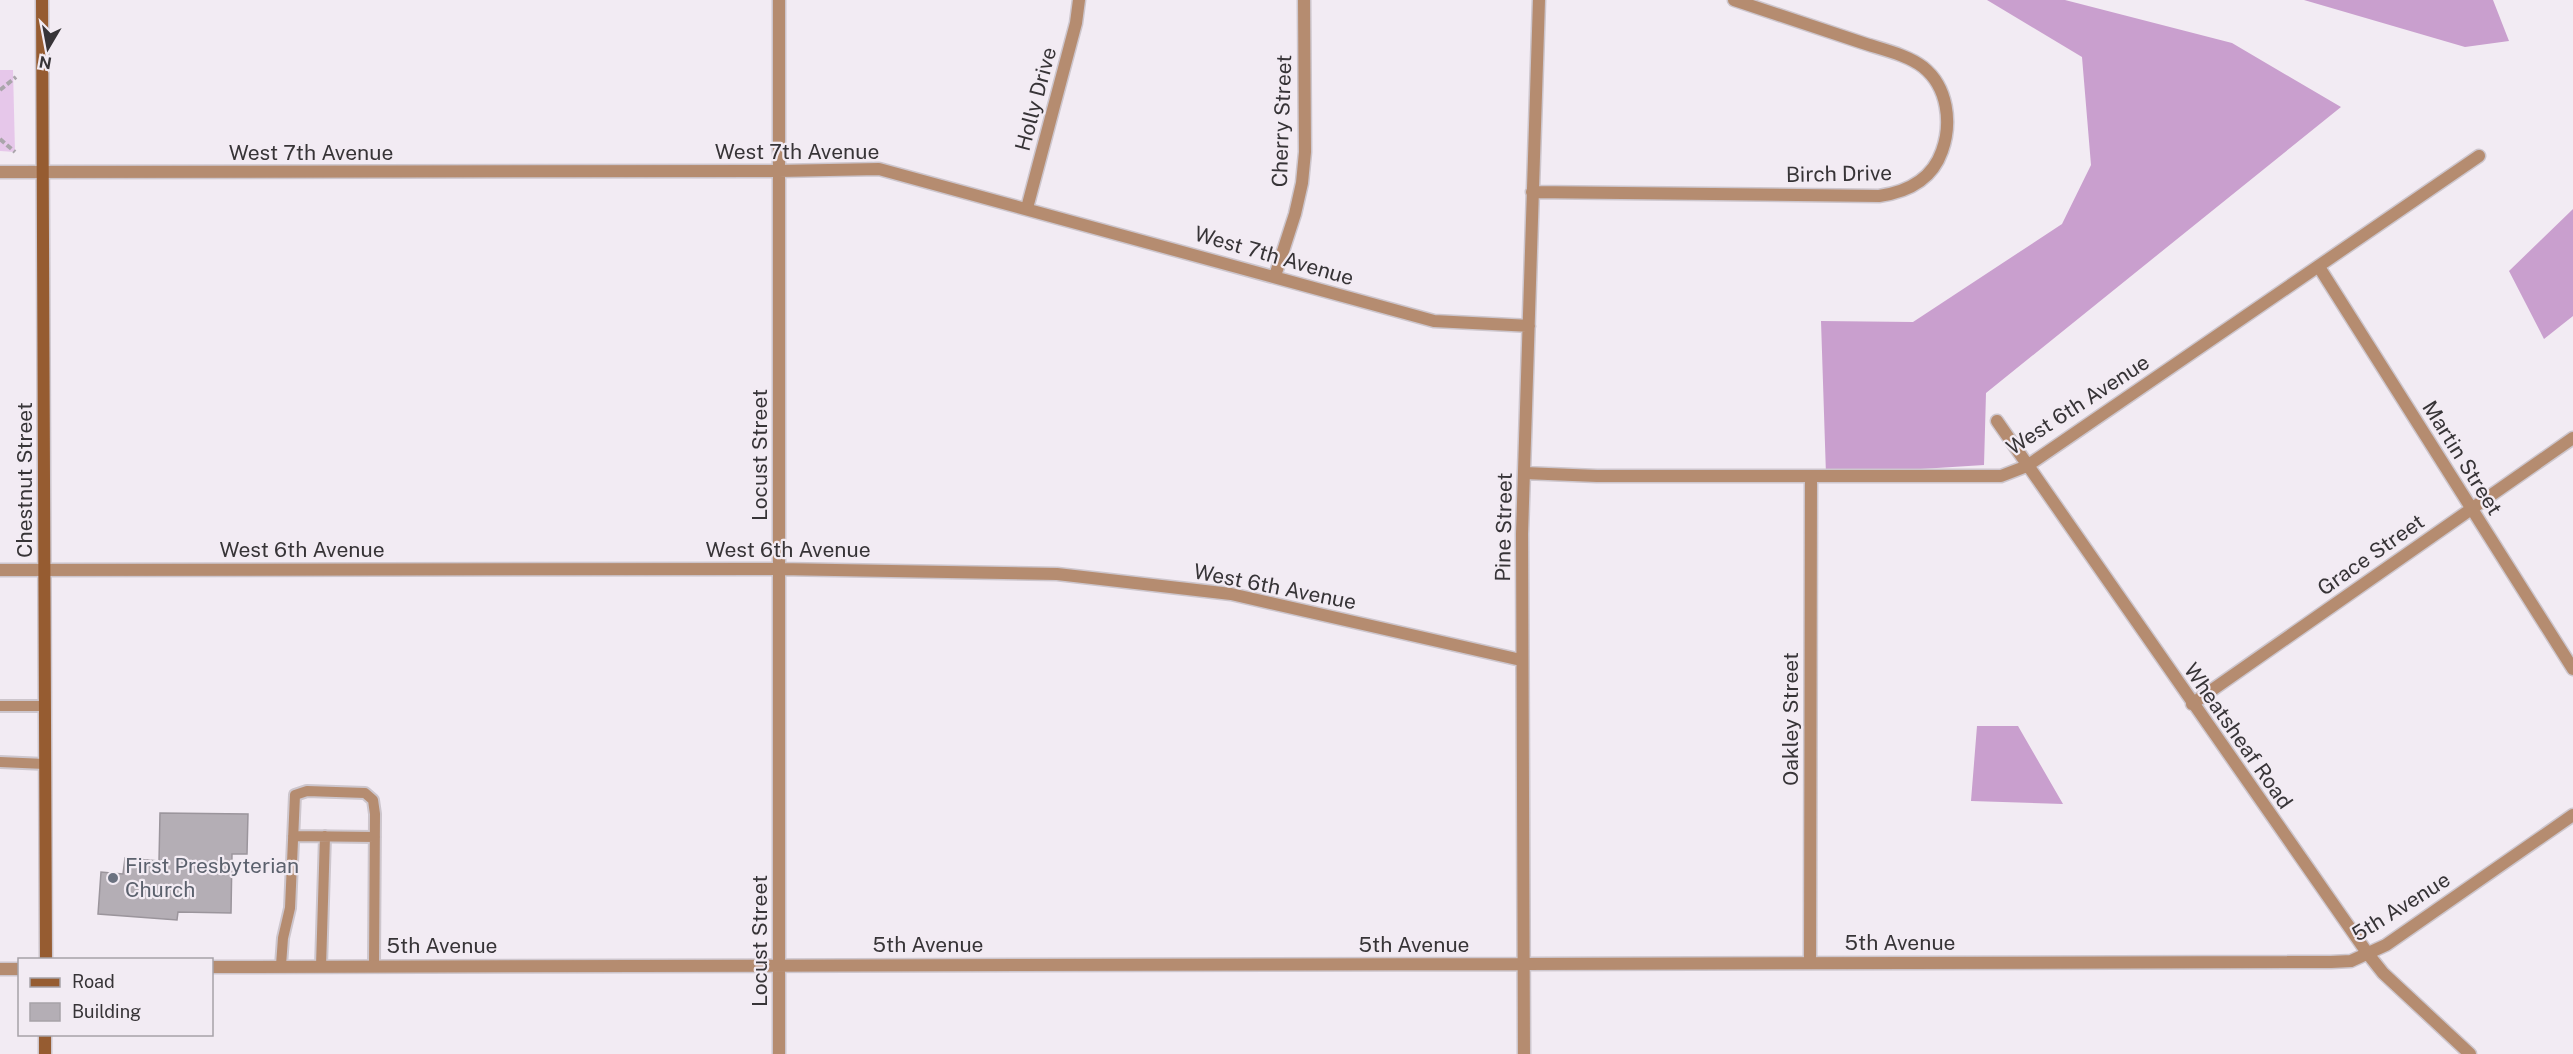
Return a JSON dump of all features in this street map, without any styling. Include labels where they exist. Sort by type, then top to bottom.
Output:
[{"type":"street","name":"Chestnut Street","points":[[42,0],[46,958]]},
{"type":"street","name":"Locust Street","points":[[779,0],[779,1054]]},
{"type":"street","name":"Holly Drive","points":[[1027,208],[1076,23],[1079,0]]},
{"type":"street","name":"Cherry Street","points":[[1275,276],[1295,214],[1302,183],[1305,152],[1304,0]]},
{"type":"street","name":"Pine Street","points":[[1524,1054],[1521,660],[1524,472],[1539,0]]},
{"type":"street","name":"Birch Drive","points":[[1533,192],[1879,196],[1908,190],[1932,169],[1946,141],[1948,125],[1942,94],[1924,68],[1896,54],[1734,0]]},
{"type":"street","name":"West 6th Avenue","points":[[1524,472],[1597,476],[2001,476],[2027,466],[2480,156]]},
{"type":"street","name":"West 7th Avenue","points":[[0,172],[879,169],[1434,321],[1529,326]]},
{"type":"street","name":"Martin Street","points":[[2319,267],[2573,669]]},
{"type":"street","name":"Wheatsheaf Road","points":[[1997,421],[2368,954],[2383,973],[2470,1054]]},
{"type":"street","name":"Grace Street","points":[[2192,704],[2573,438]]},
{"type":"street","name":"Oakley Street","points":[[1810,963],[1811,476]]},
{"type":"street","name":"West 6th Avenue","points":[[0,570],[779,569],[1057,574],[1231,594],[1521,660]]},
{"type":"street","name":"5th Avenue","points":[[213,967],[2351,961],[2368,954],[2572,818]]},
{"type":"street","points":[[0,969],[18,969]]},
{"type":"street","points":[[45,1036],[45,1054]]},
{"type":"lane","points":[[0,706],[45,706]]},
{"type":"lane","points":[[0,762],[45,764]]},
{"type":"lane","points":[[280,965],[290,908],[296,795],[307,791],[365,793],[373,800],[374,965]]},
{"type":"lane","points":[[293,836],[375,837]]},
{"type":"lane","points":[[321,966],[325,836]]},
{"type":"path","points":[[0,90],[16,77]]},
{"type":"path","points":[[0,140],[15,152]]},
{"type":"shaded area","points":[[1987,0],[2065,0],[2232,43],[2341,107],[1986,393],[1984,465],[1826,475],[1821,321],[1913,322],[2062,224],[2091,165],[2082,57]]},
{"type":"shaded area","points":[[2304,0],[2493,0],[2509,41],[2465,47]]},
{"type":"shaded area","points":[[0,70],[13,70],[15,152],[0,151]]},
{"type":"shaded area","points":[[2573,209],[2573,316],[2544,339],[2509,271]]},
{"type":"shaded area","points":[[1977,726],[2018,726],[2063,804],[1971,801]]},
{"type":"building","points":[[160,813],[248,814],[247,854],[232,854],[231,913],[178,912],[177,920],[98,914],[101,872],[123,874],[125,858],[159,861]]},
{"type":"place","name":"First Presbyterian Church","points":[[113,878]]}]
